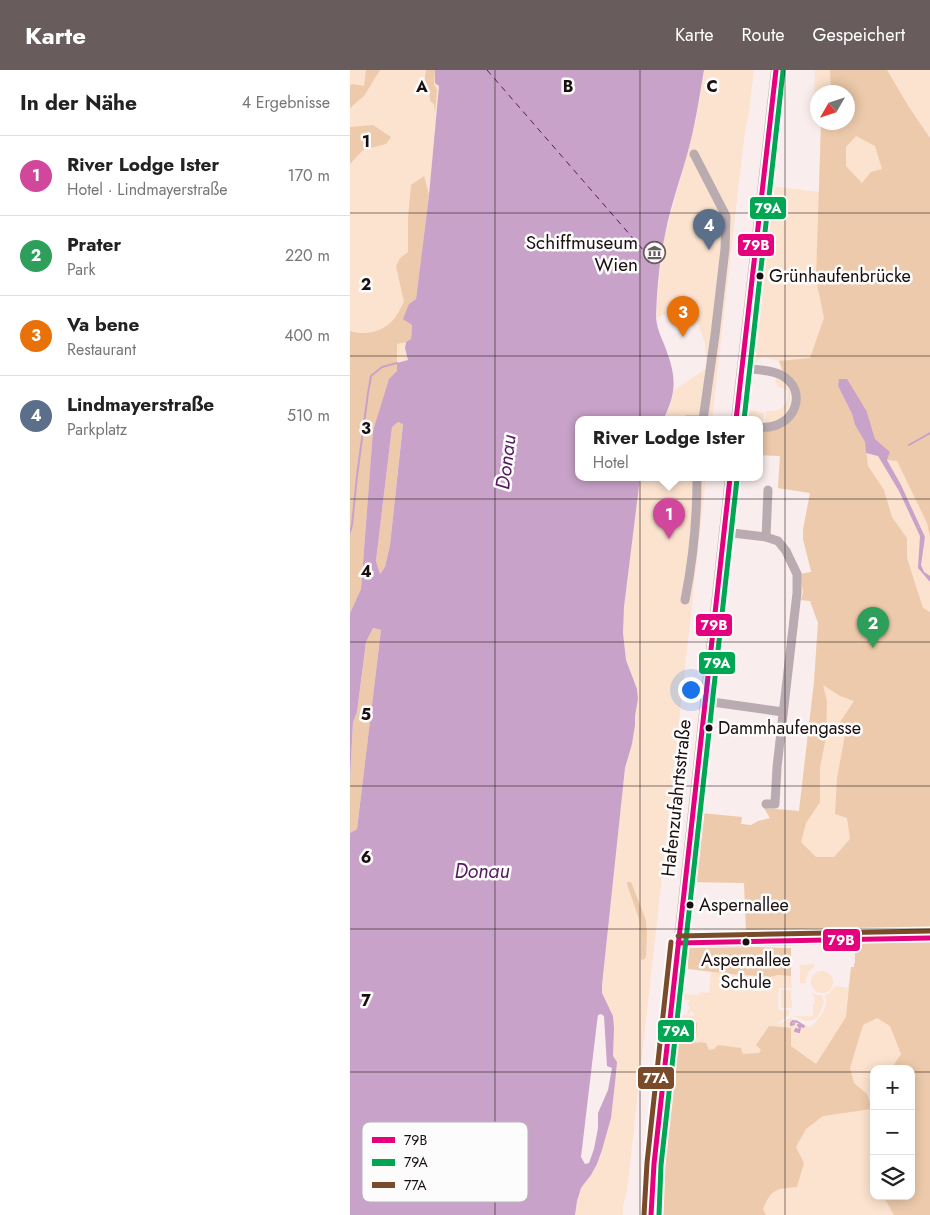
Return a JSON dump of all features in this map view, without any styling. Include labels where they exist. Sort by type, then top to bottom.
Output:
[{"type":"main road","points":[[736,416],[776,70]]},
{"type":"main road","name":"Hafenzufahrtsstraße","points":[[651,1215],[654,1164],[730,481]]},
{"type":"street","points":[[694,154],[726,216],[725,249],[715,335],[703,416]]},
{"type":"street","points":[[742,368],[770,371],[779,374],[792,384],[795,392],[796,401],[790,417],[777,426],[763,427]]},
{"type":"street","points":[[685,600],[690,577],[697,481]]},
{"type":"street","points":[[766,538],[768,490]]},
{"type":"street","points":[[724,532],[778,541],[786,551],[797,574],[797,593],[776,777],[775,804],[766,804]]},
{"type":"street","points":[[704,701],[783,712]]},
{"type":"street","points":[[678,943],[930,938]]},
{"type":"shaded area","points":[[350,70],[435,70],[435,83],[439,86],[429,195],[416,299],[409,304],[412,325],[408,360],[389,379],[350,613]]},
{"type":"shaded area","points":[[366,70],[380,70],[364,96],[350,108],[350,85],[364,86]]},
{"type":"shaded area","points":[[426,70],[435,70],[434,84],[437,90],[435,113],[434,104],[430,101],[429,90],[424,85]]},
{"type":"shaded area","points":[[704,70],[754,70],[743,147],[712,416],[665,416],[674,390],[707,368],[705,344],[688,293],[667,313],[656,318],[664,239],[696,120]]},
{"type":"shaded area","points":[[815,70],[930,70],[930,1215],[658,1215],[659,1172],[662,1172],[660,1169],[677,1014],[694,1016],[694,1013],[690,1012],[690,1014],[687,1014],[690,1008],[688,1005],[689,1000],[678,999],[679,990],[685,990],[685,994],[699,995],[700,992],[709,993],[711,971],[770,977],[778,975],[791,976],[792,988],[779,988],[778,1010],[789,1010],[789,1015],[778,1023],[780,1024],[791,1018],[810,1027],[818,1020],[824,1010],[826,1003],[825,995],[830,993],[835,986],[848,988],[851,967],[854,967],[855,963],[855,953],[851,953],[853,936],[734,932],[746,930],[744,883],[692,882],[700,813],[742,817],[741,824],[768,828],[770,818],[764,808],[799,811],[814,682],[818,623],[810,601],[801,600],[803,592],[800,574],[811,572],[803,539],[810,493],[778,488],[780,456],[763,455],[763,446],[770,431],[784,426],[799,401],[779,361],[762,357],[755,363],[749,361],[768,186],[819,192],[821,130],[855,130],[855,85],[814,85]]},
{"type":"shaded area","points":[[830,70],[887,70],[930,138],[930,536],[927,523],[897,461],[887,460],[890,452],[875,439],[867,412],[838,386],[852,414],[855,425],[865,442],[868,466],[884,490],[892,517],[907,538],[907,558],[923,608],[930,612],[930,1215],[894,1215],[885,1200],[915,1200],[915,1065],[894,1065],[901,1054],[890,1026],[877,1018],[863,1025],[850,1068],[854,1083],[867,1094],[870,1109],[823,1116],[806,1129],[796,1147],[804,1163],[797,1187],[779,1189],[772,1193],[763,1209],[766,1215],[658,1215],[659,1172],[662,1172],[662,1169],[660,1169],[676,1024],[681,1019],[697,1023],[696,1037],[692,1041],[706,1043],[709,1050],[714,1049],[718,1045],[741,1048],[743,1054],[759,1053],[761,1050],[756,1045],[769,1026],[791,1028],[791,1046],[816,1064],[846,1017],[851,967],[854,967],[855,963],[855,953],[851,953],[852,936],[739,938],[734,932],[746,930],[744,883],[692,882],[700,813],[742,817],[741,824],[751,825],[770,818],[764,808],[799,811],[814,682],[818,623],[810,601],[801,600],[803,592],[800,574],[811,572],[803,539],[810,493],[778,488],[780,456],[763,455],[763,430],[770,431],[784,426],[799,401],[779,361],[810,358],[824,318],[816,279],[821,130],[855,130],[855,85],[831,85]],"holes":[[[856,136],[875,146],[882,169],[871,172],[862,183],[846,166],[846,147]],[[823,685],[840,696],[854,701],[834,731],[846,730],[837,778],[835,814],[847,818],[850,839],[834,857],[816,857],[801,842],[806,823],[820,802],[820,767],[826,738],[827,701]]]},
{"type":"shaded area","points":[[373,125],[391,137],[386,144],[363,150],[350,164],[350,127]]},
{"type":"shaded area","points":[[424,176],[429,195],[416,299],[409,304],[412,325],[411,339],[397,344],[397,371],[373,431],[361,589],[350,613],[350,331],[368,333],[385,327],[394,319],[404,302],[396,266],[400,258],[408,252],[408,218],[411,185]]},
{"type":"shaded area","points":[[776,378],[782,381],[789,390],[789,408],[781,418],[765,423],[766,411],[783,407],[788,396],[787,390],[777,386]]},
{"type":"shaded area","points":[[746,410],[764,413],[763,423],[763,416],[744,416]]},
{"type":"shaded area","points":[[398,422],[403,423],[390,545],[385,567],[380,574],[376,561],[392,427]]},
{"type":"shaded area","points":[[640,481],[706,481],[623,1215],[575,1215],[581,1188],[591,1175],[602,1150],[611,1118],[615,1083],[613,1016],[602,993],[602,985],[625,768],[632,744],[638,699],[637,689],[626,660],[623,633],[624,607]]},
{"type":"shaded area","points":[[373,628],[381,630],[357,829],[350,833],[353,721],[357,712],[366,642]]},
{"type":"shaded area","points":[[627,882],[631,882],[646,920],[646,957],[643,960],[641,959],[639,919]]},
{"type":"shaded area","points":[[688,948],[791,948],[791,976],[778,975],[770,977],[688,969],[688,962],[684,953]]},
{"type":"shaded area","points":[[814,964],[815,967],[808,974],[806,983],[800,983],[800,965]]},
{"type":"shaded area","points":[[822,971],[830,974],[833,982],[830,990],[822,993],[814,990],[811,982],[814,974]]},
{"type":"shaded area","points":[[781,990],[791,990],[792,1008],[781,1008]]},
{"type":"shaded area","points":[[812,992],[822,995],[824,1002],[818,1017],[812,1021],[806,1021],[794,1016],[813,1016],[813,1004],[815,1004]]},
{"type":"water","name":"Donau","points":[[435,70],[704,70],[697,113],[687,155],[666,229],[658,277],[657,322],[671,365],[674,382],[668,409],[665,416],[575,416],[575,481],[640,481],[624,607],[623,633],[626,660],[637,689],[638,699],[632,744],[625,768],[602,985],[602,993],[613,1016],[613,1056],[617,1062],[611,1118],[597,1164],[581,1188],[575,1215],[350,1215],[350,833],[357,829],[381,630],[373,628],[366,642],[357,712],[353,722],[350,780],[350,613],[361,589],[373,431],[389,379],[397,371],[397,363],[408,360],[405,348],[406,342],[411,339],[412,325],[403,319],[409,304],[416,299],[429,195],[439,86],[435,83]],"holes":[[[398,422],[403,424],[390,545],[385,567],[380,574],[376,561],[392,427]],[[598,1015],[604,1016],[607,1066],[612,1068],[608,1090],[598,1113],[598,1128],[594,1149],[589,1163],[585,1164],[581,1157],[597,1022]]]},
{"type":"water","points":[[839,379],[847,379],[867,412],[875,439],[890,452],[887,460],[925,537],[921,565],[924,572],[930,576],[930,582],[918,568],[920,536],[899,491],[878,456],[866,453],[865,442],[855,425],[852,414],[838,386]]},
{"type":"waterway","points":[[350,532],[371,376],[382,367],[397,363]]},
{"type":"waterway","points":[[909,445],[930,433]]},
{"type":"waterway","points":[[794,1024],[791,1025],[793,1021],[795,1022]]},
{"type":"waterway","points":[[796,1021],[804,1026],[803,1027],[801,1025],[800,1025],[799,1025],[800,1027],[798,1025],[800,1028],[799,1032]]},
{"type":"waterway","points":[[799,1030],[796,1029],[795,1031],[799,1032]]},
{"type":"ferry route","points":[[487,70],[651,259]]},
{"type":"transit line","name":"79B","points":[[736,416],[776,70]]},
{"type":"transit line","name":"79A","points":[[744,416],[783,71]]},
{"type":"transit line","name":"79B","points":[[651,1215],[654,1164],[730,481]]},
{"type":"transit line","name":"79A","points":[[659,1215],[661,1165],[737,481]]},
{"type":"transit line","name":"77A","points":[[678,936],[930,931]]},
{"type":"transit line","name":"79B","points":[[678,943],[930,938]]},
{"type":"transit line","name":"77A","points":[[644,1215],[647,1163],[671,942]]},
{"type":"place","name":"Lindmayerstraße","points":[[709,250]]},
{"type":"place","name":"Schiffmuseum Wien","points":[[654,253]]},
{"type":"place","name":"Grünhaufenbrücke","points":[[760,276]]},
{"type":"place","name":"Va bene","points":[[683,337]]},
{"type":"place","name":"River Lodge Ister","points":[[669,539]]},
{"type":"place","name":"Prater","points":[[873,648]]},
{"type":"place","name":"Dammhaufengasse","points":[[709,728]]},
{"type":"place","name":"Aspernallee","points":[[690,905]]},
{"type":"place","name":"Aspernallee Schule","points":[[746,942]]}]
